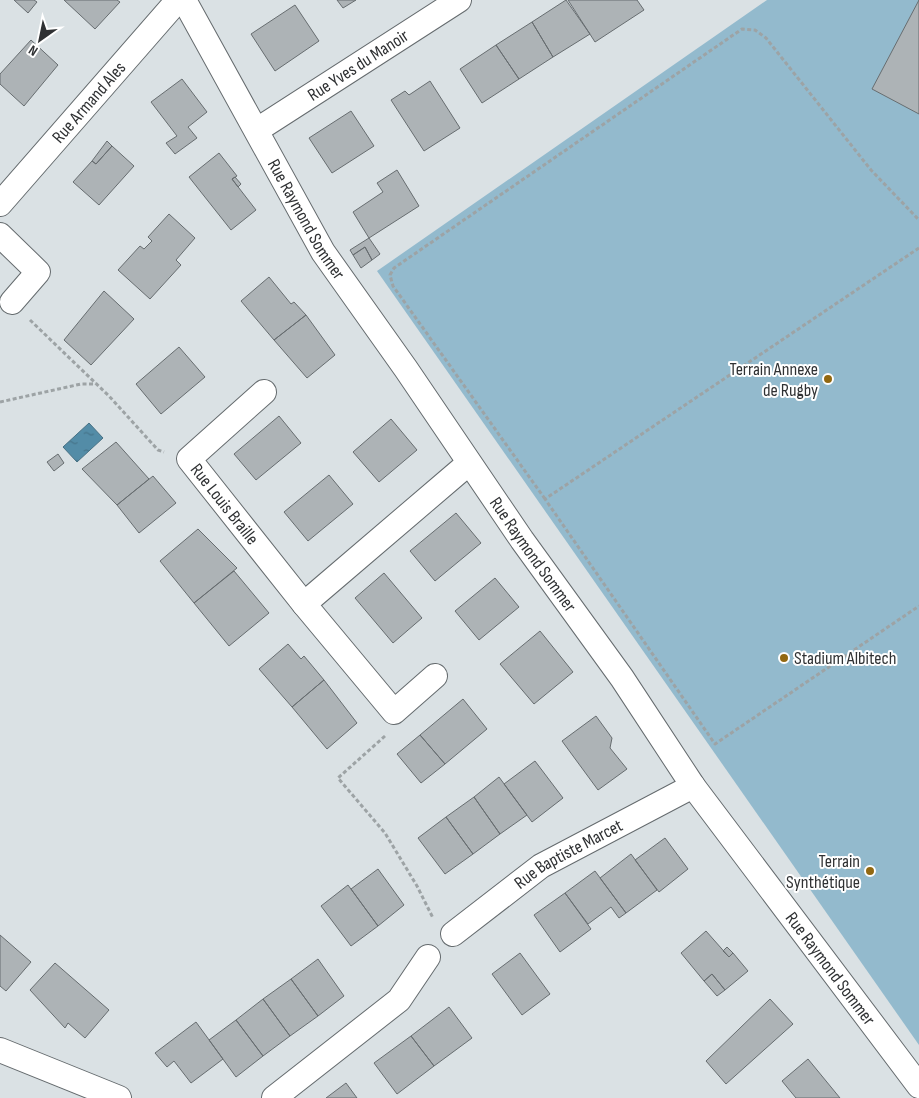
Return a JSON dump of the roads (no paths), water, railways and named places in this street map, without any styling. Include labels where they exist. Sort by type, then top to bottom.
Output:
[{"type":"street","name":"Rue Armand Ales","points":[[0,204],[178,0]]},
{"type":"street","name":"Rue Raymond Sommer","points":[[184,0],[324,252],[522,540],[622,678],[693,786],[919,1086]]},
{"type":"street","name":"Rue Yves du Manoir","points":[[257,130],[459,0]]},
{"type":"street","points":[[0,235],[38,272],[12,302]]},
{"type":"street","name":"Rue Louis Braille","points":[[264,392],[189,459],[304,604],[394,712],[435,676]]},
{"type":"street","points":[[304,604],[469,463]]},
{"type":"street","name":"Rue Baptiste Marcet","points":[[445,930],[541,866],[693,786]]},
{"type":"street","points":[[274,1098],[399,1000],[428,957]]},
{"type":"street","points":[[0,1050],[119,1098]]},
{"type":"water","points":[[89,423],[103,438],[77,462],[63,447]]},
{"type":"place","name":"Terrain Annexe de Rugby","points":[[828,379]]},
{"type":"place","name":"Stadium Albitech","points":[[784,658]]},
{"type":"place","name":"Terrain Synthétique","points":[[870,871]]}]
